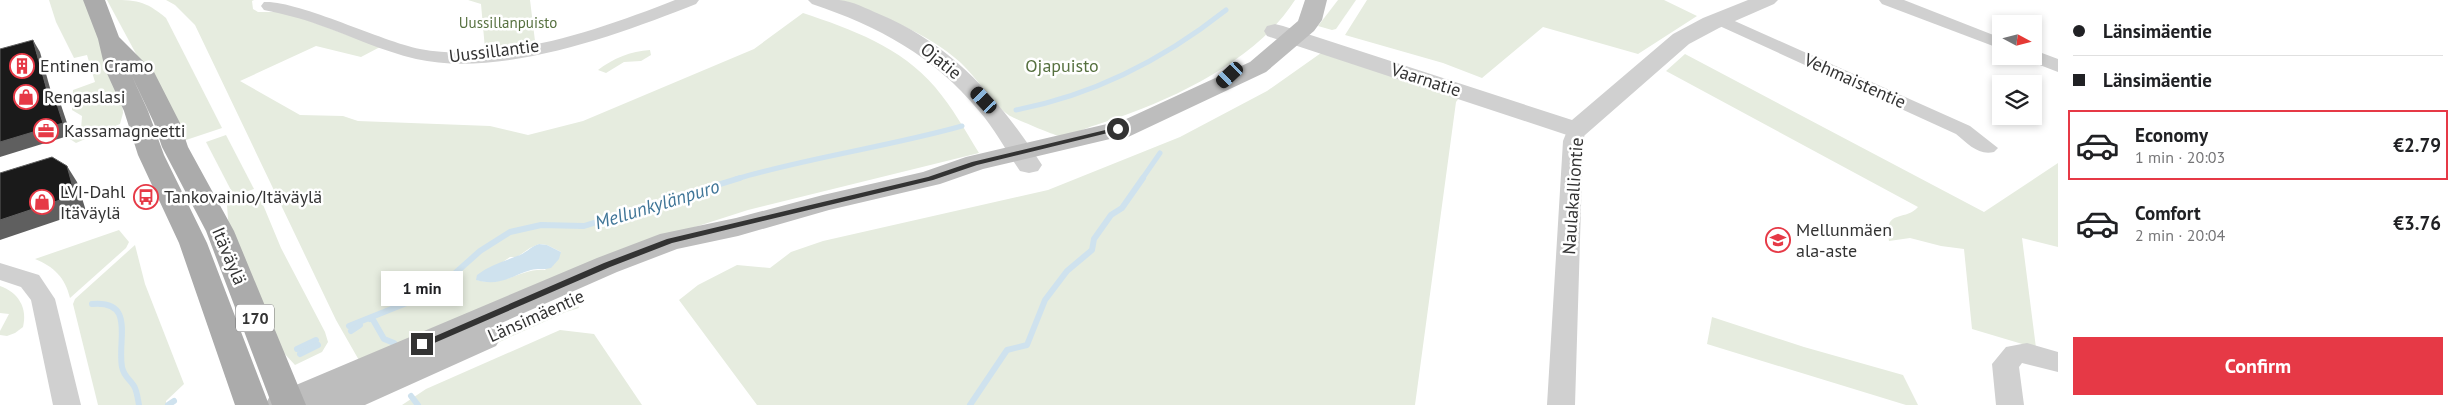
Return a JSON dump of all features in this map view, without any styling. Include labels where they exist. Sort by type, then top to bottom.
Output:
[{"type":"main road","name":"Itäväylä","points":[[94,0],[109,39],[117,69],[136,111],[151,155],[193,243],[252,405]]},
{"type":"main road","name":"Länsimäentie","points":[[287,404],[607,265],[670,241],[931,178],[984,177],[1026,159],[1098,143],[1258,67],[1285,34],[1311,20],[1316,1]]},
{"type":"main road","name":"Itäväylä","points":[[109,39],[142,72],[175,147],[220,231],[287,404]]},
{"type":"main road","name":"Länsimäentie","points":[[333,405],[683,254],[738,226]]},
{"type":"street","name":"Uussillantie","points":[[270,6],[292,9],[416,53],[452,59],[493,55],[572,39],[624,25],[690,0]]},
{"type":"street","name":"Ojatie","points":[[819,0],[872,17],[896,28],[936,54],[984,100],[1008,130],[1026,159]]},
{"type":"street","name":"Naulakalliontie","points":[[1561,405],[1572,141],[1576,130],[1681,40],[1720,20],[1767,0]]},
{"type":"street","points":[[1888,0],[1992,40]]},
{"type":"street","name":"Vehmaistentie","points":[[1720,20],[1964,130],[1987,148]]},
{"type":"street","name":"Vaarnatie","points":[[1285,34],[1576,130]]},
{"type":"street","points":[[2042,59],[2058,66]]},
{"type":"street","points":[[0,271],[30,281],[44,300],[67,405]]},
{"type":"street","points":[[2010,405],[2005,364],[2015,354],[2027,353],[2058,362]]},
{"type":"green space","points":[[49,0],[84,0],[122,100],[123,113],[120,124],[76,143],[70,139],[81,130],[82,116],[72,110],[73,90],[95,82],[87,55],[74,58],[56,22]]},
{"type":"green space","points":[[107,0],[140,2],[166,18],[222,128],[183,141]]},
{"type":"green space","points":[[166,0],[254,0],[252,1],[253,9],[258,12],[285,12],[380,47],[361,57],[316,46],[240,81],[300,115],[343,116],[358,121],[490,126],[528,135],[583,121],[754,49],[803,13],[857,33],[891,50],[907,61],[935,87],[979,153],[748,210],[670,235],[360,362],[336,320],[195,25],[175,5]],"holes":[[[539,244],[547,245],[561,252],[545,270],[536,270],[495,282],[477,280],[510,257],[517,257]]]},
{"type":"green space","name":"Uussillanpuisto","points":[[468,0],[530,0],[535,41],[485,49],[481,4]]},
{"type":"green space","name":"Ojapuisto","points":[[837,0],[1295,0],[1278,23],[1256,43],[1232,62],[1206,78],[1179,93],[1151,105],[1060,136],[1004,112],[961,63],[933,42],[918,33],[870,12]]},
{"type":"green space","points":[[1338,0],[1356,0],[1336,29],[1332,30],[1318,26]]},
{"type":"green space","points":[[1367,0],[1664,0],[1697,16],[1638,54],[1543,27],[1482,78],[1443,63],[1345,35]]},
{"type":"green space","points":[[650,50],[651,55],[641,61],[624,62],[606,73],[598,70],[622,56]]},
{"type":"green space","points":[[1321,53],[1459,98],[1456,102],[1415,405],[757,405],[679,300],[698,285],[737,265],[770,268],[791,252],[823,241],[1048,190],[1180,137],[1267,91]]},
{"type":"green space","points":[[1685,54],[1984,212],[2058,163],[2058,247],[2022,238],[2036,348],[1972,329],[1964,249],[1941,246],[1910,238],[1889,241],[1889,224],[1892,220],[1918,207],[1666,71]]},
{"type":"green space","points":[[226,135],[254,189],[234,196],[206,142]]},
{"type":"green space","points":[[256,194],[259,195],[281,248],[325,332],[328,342],[322,352],[295,365],[283,352],[229,232],[227,205]]},
{"type":"green space","points":[[119,230],[129,242],[126,248],[70,298],[65,284],[58,274],[35,259]]},
{"type":"green space","points":[[135,245],[145,284],[184,384],[166,401],[166,405],[98,405],[73,304],[75,299]]},
{"type":"green space","points":[[0,286],[17,297],[24,313],[23,327],[7,336],[0,335],[0,331],[9,314],[0,313]]},
{"type":"green space","points":[[578,305],[579,308],[566,312],[386,393],[459,353],[558,311]]},
{"type":"green space","points":[[1712,317],[1804,347],[1903,375],[1918,405],[1906,405],[1707,344]]},
{"type":"green space","points":[[560,330],[594,334],[642,405],[402,405],[426,389]]},
{"type":"water","points":[[539,244],[547,245],[561,252],[559,259],[551,268],[531,270],[505,280],[484,282],[476,280],[477,275],[487,269],[520,255]]},
{"type":"building","points":[[33,40],[48,94],[53,92],[63,123],[0,142],[0,49]]},
{"type":"building","points":[[52,157],[67,166],[75,195],[0,220],[0,173]]},
{"type":"waterway","name":"Mellunkylänpuro","points":[[1016,110],[1073,95],[1127,73],[1178,44],[1226,10]]},
{"type":"waterway","name":"Mellunkylänpuro","points":[[736,179],[792,164],[962,126]]},
{"type":"waterway","points":[[1142,179],[1160,153]]},
{"type":"waterway","name":"Mellunkylänpuro","points":[[349,326],[434,292],[480,251],[510,232],[541,225],[584,226],[740,178]]},
{"type":"waterway","points":[[970,405],[1007,350],[1027,345],[1045,300],[1067,271],[1092,250],[1094,239],[1111,215],[1122,208],[1143,178]]},
{"type":"waterway","name":"Mellunkylänpuro","points":[[92,304],[106,304],[115,308],[120,315],[122,324],[122,367],[135,388],[139,405]]},
{"type":"waterway","points":[[370,319],[372,318],[384,339],[394,343]]},
{"type":"waterway","name":"Mellunkylänpuro","points":[[351,331],[360,325]]},
{"type":"waterway","name":"Mellunkylänpuro","points":[[297,349],[316,340]]},
{"type":"waterway","name":"Mellunkylänpuro","points":[[300,354],[318,345]]},
{"type":"waterway","points":[[411,396],[418,405]]},
{"type":"waterway","name":"Mellunkylänpuro","points":[[168,405],[174,401]]},
{"type":"place","name":"Entinen Cramo","points":[[22,66]]},
{"type":"place","name":"Rengaslasi","points":[[26,97]]},
{"type":"place","name":"Kassamagneetti","points":[[46,131]]},
{"type":"place","name":"Tankovainio/Itäväylä","points":[[146,197]]},
{"type":"place","name":"LVI-Dahl Itäväylä","points":[[42,202]]},
{"type":"place","name":"Mellunmäen ala-aste","points":[[1778,240]]},
{"type":"route","points":[[422,344],[607,265],[670,241],[931,178],[975,163],[1118,129]]}]
